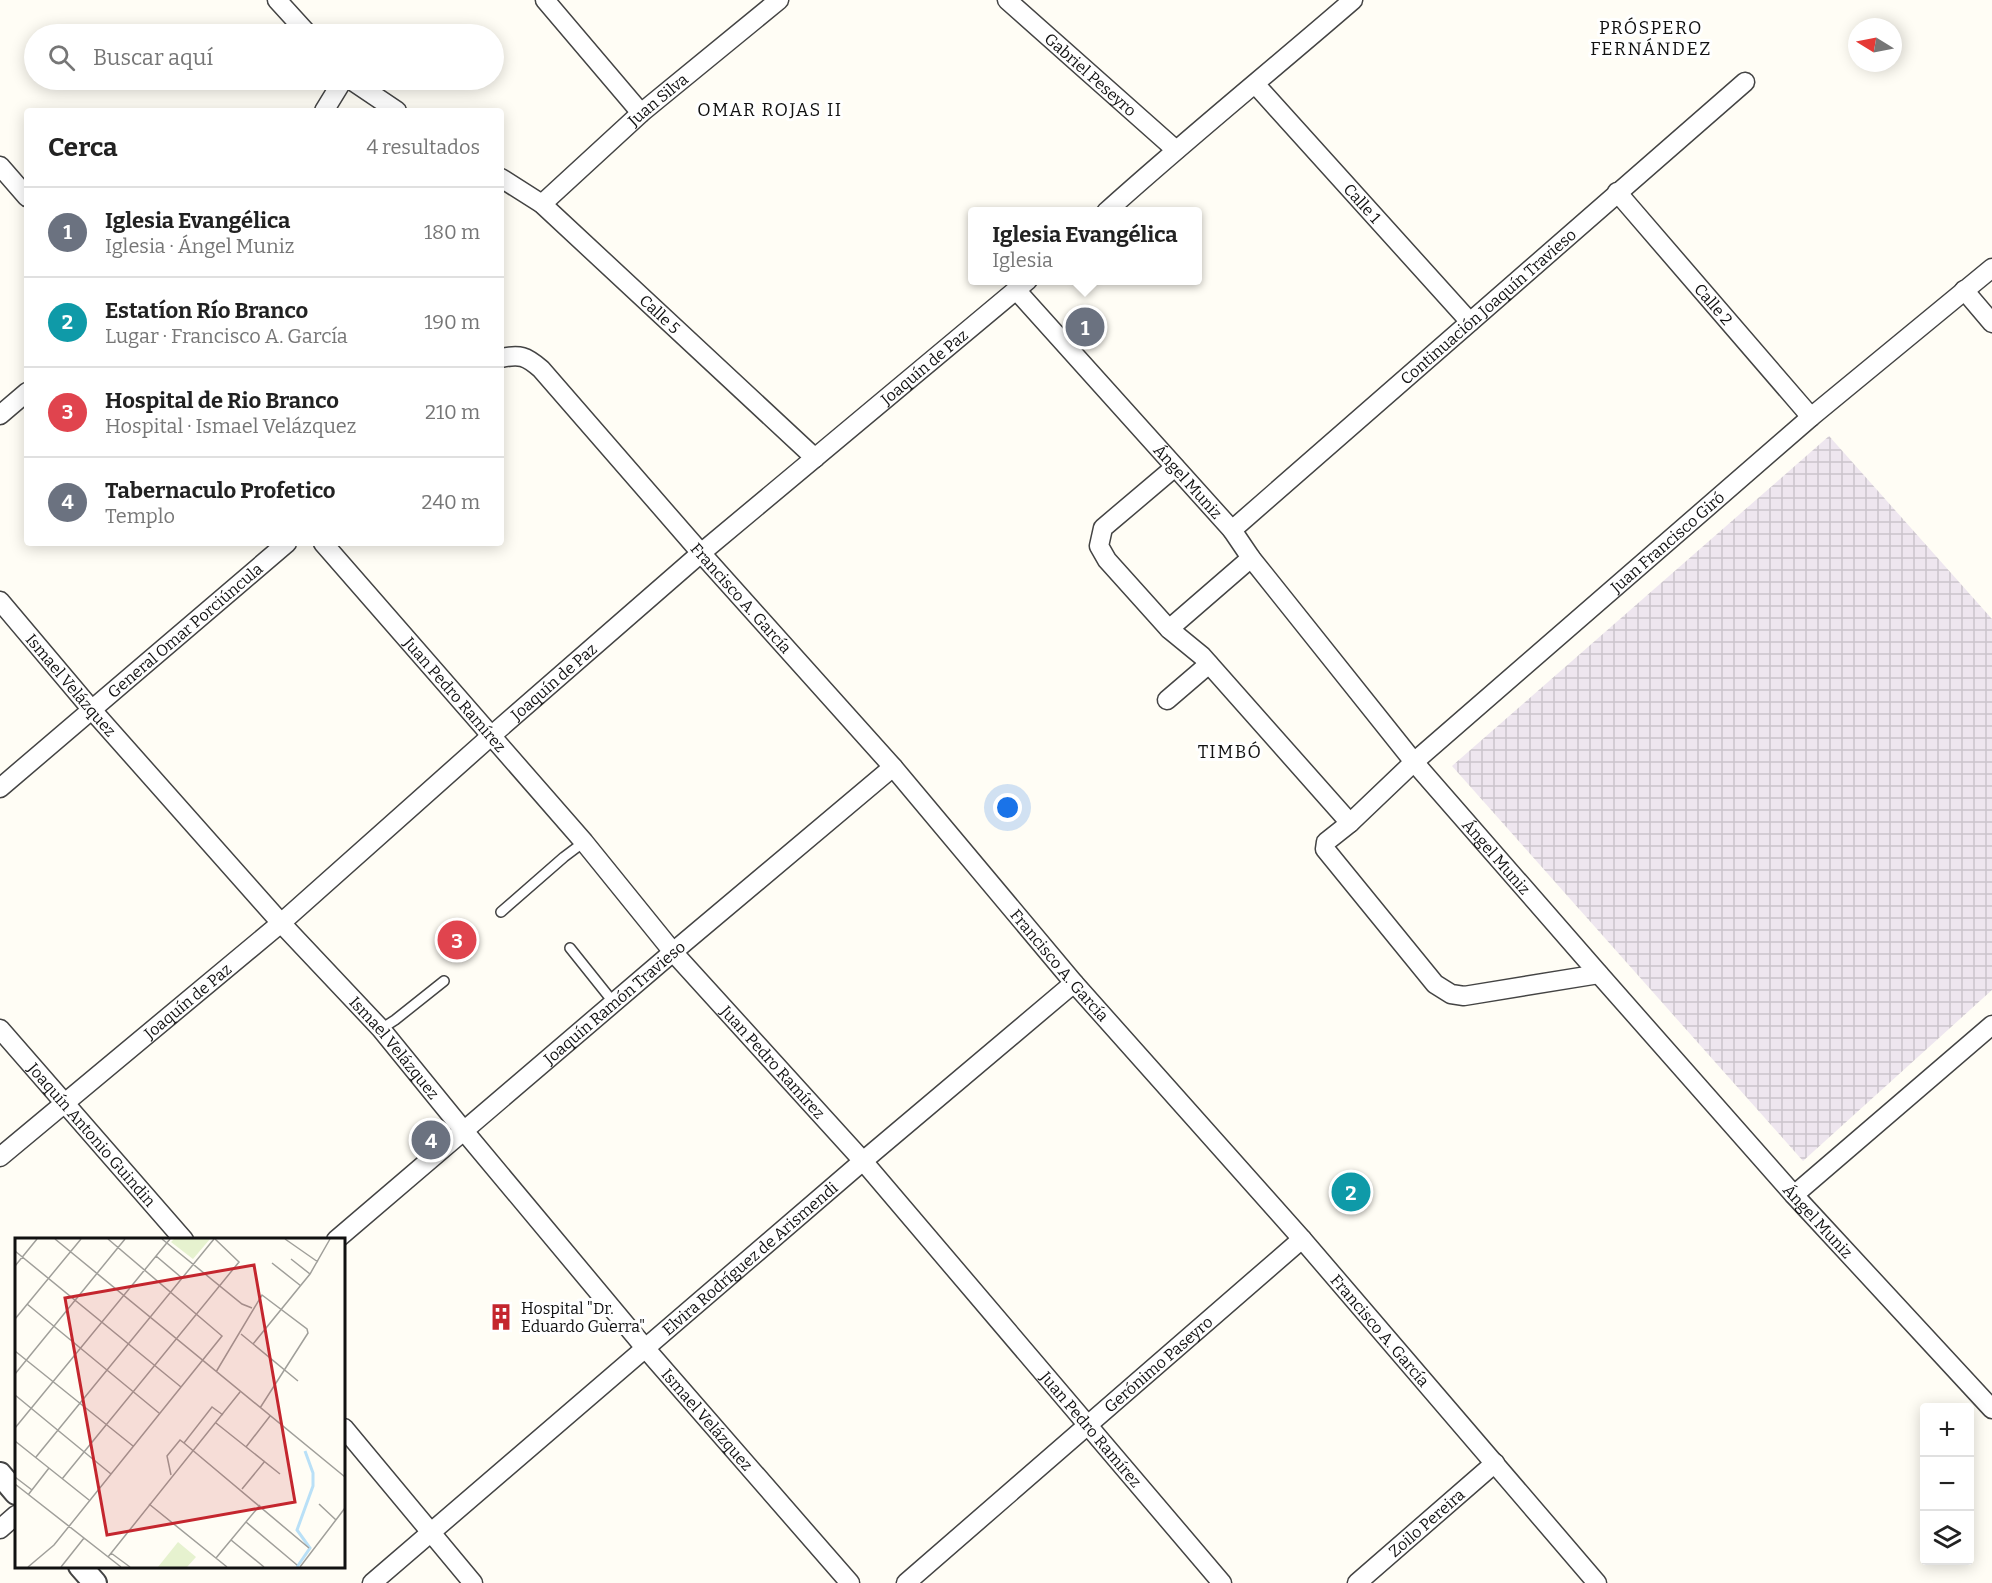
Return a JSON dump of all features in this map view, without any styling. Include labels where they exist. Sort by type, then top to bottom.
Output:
[{"type":"street","points":[[277,0],[299,24]]},
{"type":"street","points":[[545,0],[641,114]]},
{"type":"street","name":"Juan Silva","points":[[542,204],[641,114],[779,0]]},
{"type":"street","name":"Gabriel Peseyro","points":[[1007,0],[1176,150]]},
{"type":"street","points":[[1112,207],[1353,0]]},
{"type":"street","name":"Continuación Joaquín Travieso","points":[[1232,530],[1745,82]]},
{"type":"street","name":"Calle 1","points":[[1256,85],[1470,322]]},
{"type":"street","points":[[326,108],[337,90]]},
{"type":"street","points":[[366,90],[393,108]]},
{"type":"street","points":[[0,166],[24,194]]},
{"type":"street","name":"Calle 5","points":[[504,180],[542,204],[815,458]]},
{"type":"street","name":"Calle 2","points":[[1617,192],[1811,417]]},
{"type":"street","name":"Juan Francisco Giró","points":[[1599,974],[1464,996],[1451,994],[1435,984],[1325,849],[1326,842],[1350,823],[1414,762],[1811,417],[1992,268]]},
{"type":"street","name":"Joaquín de Paz","points":[[0,1157],[281,923],[701,553],[1023,286]]},
{"type":"street","name":"Ángel Muniz","points":[[1023,286],[1232,530],[1251,558],[1414,762],[1794,1195],[1992,1409]]},
{"type":"street","points":[[1964,290],[1992,323]]},
{"type":"street","name":"Francisco A. García","points":[[509,357],[531,360],[541,369],[701,553],[893,767],[1074,983],[1302,1239],[1597,1583]]},
{"type":"street","points":[[0,415],[24,395]]},
{"type":"street","points":[[1176,467],[1103,528],[1099,546],[1107,560],[1169,629],[1202,656],[1350,823]]},
{"type":"street","name":"General Omar Porciúncula","points":[[0,788],[283,546]]},
{"type":"street","name":"Juan Pedro Ramírez","points":[[326,546],[584,842],[673,952],[863,1161],[1221,1583]]},
{"type":"street","points":[[1169,629],[1251,558]]},
{"type":"street","name":"Ismael Velázquez","points":[[0,602],[92,710],[281,923],[381,1029],[646,1349],[850,1583]]},
{"type":"street","points":[[1167,700],[1209,664]]},
{"type":"street","name":"Joaquín Ramón Travieso","points":[[337,1238],[893,767]]},
{"type":"street","name":"Elvira Rodríguez de Arismendi","points":[[372,1583],[1074,983]]},
{"type":"street","points":[[1794,1195],[1992,1025]]},
{"type":"street","name":"Joaquín Antonio Guindin","points":[[0,1029],[183,1238]]},
{"type":"street","name":"Gerónimo Paseyro","points":[[906,1583],[1302,1239]]},
{"type":"street","points":[[345,1429],[473,1583]]},
{"type":"street","name":"Zoilo Pereira","points":[[1357,1583],[1495,1463]]},
{"type":"street","points":[[0,1474],[15,1492]]},
{"type":"street","points":[[0,1528],[15,1516]]},
{"type":"street","points":[[82,1568],[95,1583]]},
{"type":"lane","points":[[501,912],[584,842]]},
{"type":"lane","points":[[570,948],[614,1003]]},
{"type":"lane","points":[[381,1029],[444,981]]},
{"type":"shaded area","points":[[1829,436],[1992,619],[1992,990],[1803,1161],[1452,766]]},
{"type":"place","name":"Iglesia Evangélica","points":[[1085,327]]},
{"type":"place","name":"Hospital de Rio Branco","points":[[457,940]]},
{"type":"place","name":"Tabernaculo Profetico","points":[[431,1140]]},
{"type":"place","name":"Estatíon Río Branco","points":[[1351,1192]]},
{"type":"place","name":"Hospital \"Dr. Eduardo Guerra\"","points":[[501,1317]]},
{"type":"district","name":"PRÓSPERO FERNÁNDEZ","points":[[1651,38]]},
{"type":"district","name":"OMAR ROJAS II","points":[[770,110]]},
{"type":"district","name":"TIMBÓ","points":[[1230,752]]}]
